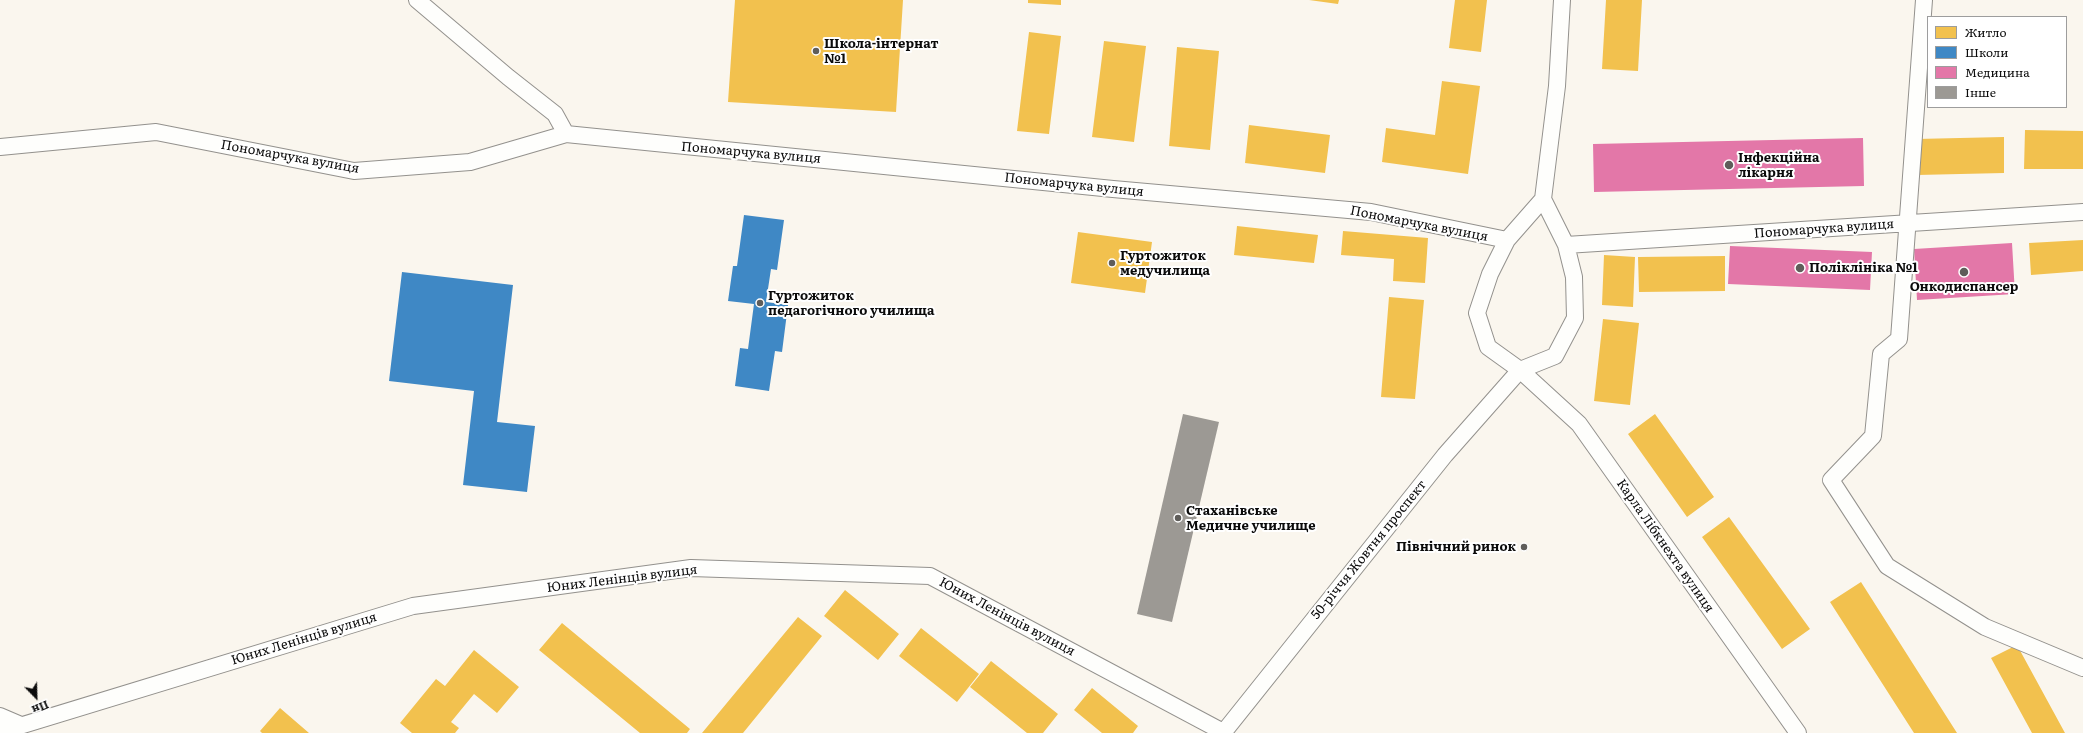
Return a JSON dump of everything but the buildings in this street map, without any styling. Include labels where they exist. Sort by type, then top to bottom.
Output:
[{"type":"street","points":[[417,0],[508,77],[555,114],[566,134]]},
{"type":"street","points":[[1520,370],[1555,356],[1575,318],[1574,277],[1566,245],[1543,199],[1557,86],[1562,0]]},
{"type":"street","points":[[1924,0],[1898,339],[1881,354],[1873,436],[1831,480],[1887,566],[1985,627],[2083,668]]},
{"type":"street","name":"Пономарчука вулиця","points":[[0,147],[156,132],[354,172],[470,162],[566,134],[1113,189],[1371,212],[1507,240]]},
{"type":"street","name":"Карла Лібкнехта вулиця","points":[[1543,199],[1507,240],[1490,274],[1477,313],[1488,347],[1520,370],[1579,424],[1798,733]]},
{"type":"street","name":"Пономарчука вулиця","points":[[1566,245],[2083,212]]},
{"type":"street","name":"50-річчя Жовтня проспект","points":[[1224,733],[1445,455],[1520,370]]},
{"type":"street","name":"Юних Ленінців вулиця","points":[[0,732],[413,606],[691,568],[930,576],[1224,733]]},
{"type":"street","points":[[0,716],[21,725]]},
{"type":"place","name":"Школа-інтернат №1","points":[[816,51]]},
{"type":"place","name":"Інфекційна лікарня","points":[[1729,165]]},
{"type":"place","name":"Гуртожиток медучилища","points":[[1112,263]]},
{"type":"place","name":"Поліклініка №1","points":[[1800,268]]},
{"type":"place","name":"Онкодиспансер","points":[[1964,272]]},
{"type":"place","name":"Гуртожиток педагогічного училища","points":[[760,303]]},
{"type":"place","name":"Стаханівське Медичне училище","points":[[1178,518]]},
{"type":"place","name":"Північний ринок","points":[[1524,547]]}]
